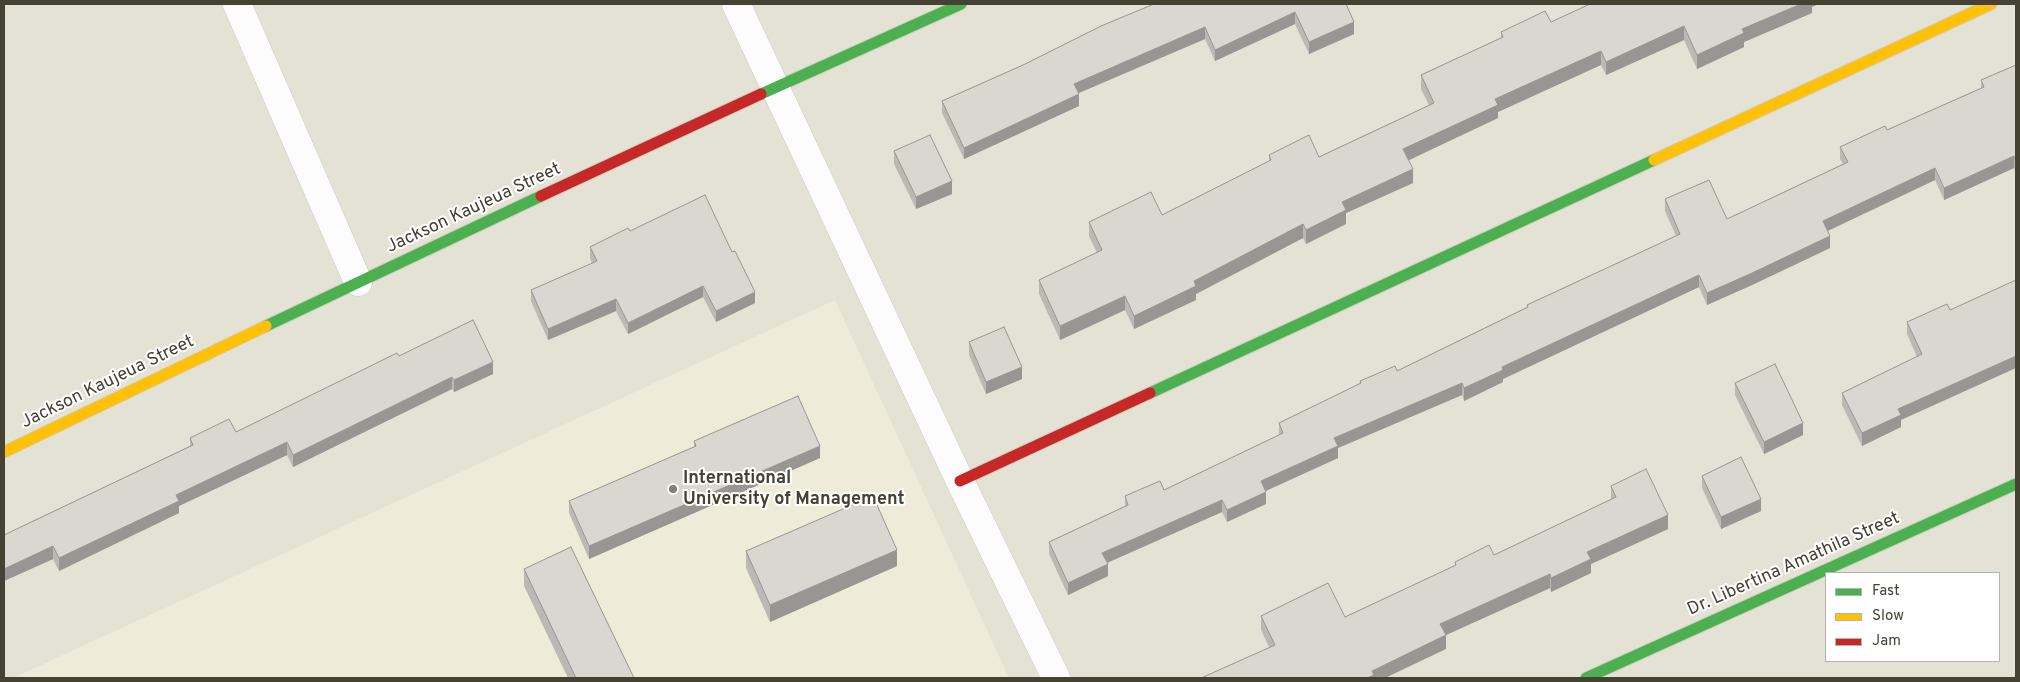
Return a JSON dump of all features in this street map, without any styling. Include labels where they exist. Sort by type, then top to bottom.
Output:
[{"type":"street","points":[[237,4],[358,282]]},
{"type":"street","points":[[736,4],[960,480],[1056,678]]},
{"type":"street","name":"Jackson Kaujeua Street","points":[[4,452],[358,282],[774,88],[962,4]]},
{"type":"street","points":[[960,480],[1991,4]]},
{"type":"street","name":"Dr. Libertina Amathila Street","points":[[1586,678],[2016,484]]},
{"type":"shaded area","points":[[4,4],[2016,4],[2016,678],[4,678]]},
{"type":"shaded area","name":"International University of Management","points":[[835,300],[1009,678],[13,678]]},
{"type":"building","points":[[1154,4],[1346,4],[1354,22],[1309,42],[1295,12],[1215,50],[1205,27],[1074,84],[1079,94],[964,148],[942,101],[1023,65],[1101,26]]},
{"type":"building","points":[[1590,4],[1801,4],[1742,29],[1744,33],[1697,55],[1684,26],[1606,62],[1601,51],[1495,99],[1498,105],[1403,149],[1413,169],[1342,202],[1346,210],[1306,230],[1303,224],[1194,281],[1196,286],[1134,316],[1125,296],[1060,326],[1039,280],[1102,250],[1089,222],[1151,192],[1162,215],[1271,160],[1269,155],[1309,135],[1319,157],[1434,103],[1421,75],[1503,37],[1501,32],[1545,11],[1551,22]]},
{"type":"building","points":[[2016,65],[2016,161],[2014,156],[1944,188],[1935,168],[1823,221],[1830,236],[1707,293],[1699,275],[1502,367],[1503,370],[1464,388],[1462,383],[1334,438],[1338,446],[1261,481],[1266,492],[1227,510],[1222,500],[1102,553],[1108,564],[1068,583],[1049,542],[1128,505],[1125,496],[1160,481],[1164,490],[1283,433],[1279,423],[1361,383],[1360,381],[1395,366],[1397,371],[1528,307],[1527,305],[1680,234],[1665,199],[1709,180],[1727,219],[1848,162],[1840,147],[1885,126],[1887,130],[1984,87],[1981,80]]},
{"type":"building","points":[[930,135],[952,181],[916,197],[894,151]]},
{"type":"building","points":[[705,195],[732,252],[735,251],[755,292],[716,311],[703,286],[628,323],[616,299],[548,329],[531,290],[597,261],[590,247],[628,228],[630,231]]},
{"type":"building","points":[[2016,280],[2016,356],[1898,409],[1901,415],[1862,433],[1842,393],[1922,354],[1907,322],[1947,304],[1950,310]]},
{"type":"building","points":[[473,320],[493,362],[454,380],[452,377],[293,455],[287,442],[176,495],[179,501],[59,558],[53,546],[4,569],[4,535],[193,445],[190,438],[229,419],[236,432],[397,353],[399,356]]},
{"type":"building","points":[[1004,327],[1022,367],[986,382],[969,342]]},
{"type":"building","points":[[1775,364],[1803,423],[1764,442],[1735,383]]},
{"type":"building","points":[[798,396],[820,446],[589,546],[569,501],[696,446],[694,441]]},
{"type":"building","points":[[1741,457],[1761,499],[1721,517],[1702,476]]},
{"type":"building","points":[[1646,469],[1668,515],[1587,552],[1591,559],[1551,578],[1550,574],[1440,624],[1446,635],[1372,671],[1374,675],[1367,678],[1201,678],[1275,645],[1261,616],[1328,583],[1345,617],[1456,565],[1455,562],[1489,545],[1494,555],[1616,497],[1611,486]]},
{"type":"building","points":[[873,496],[897,550],[770,605],[746,551]]},
{"type":"building","points":[[571,547],[634,678],[576,678],[524,569]]},
{"type":"traffic: fast","points":[[761,94],[961,4]]},
{"type":"traffic: fast","points":[[1150,393],[1654,160]]},
{"type":"traffic: fast","points":[[266,326],[541,196]]},
{"type":"traffic: fast","points":[[1586,678],[2016,484]]},
{"type":"traffic: slow","points":[[1654,160],[1991,4]]},
{"type":"traffic: slow","points":[[4,452],[266,326]]},
{"type":"traffic: jam","points":[[541,196],[761,94]]},
{"type":"traffic: jam","points":[[960,481],[1150,393]]},
{"type":"place","name":"International University of Management","points":[[673,489]]}]
